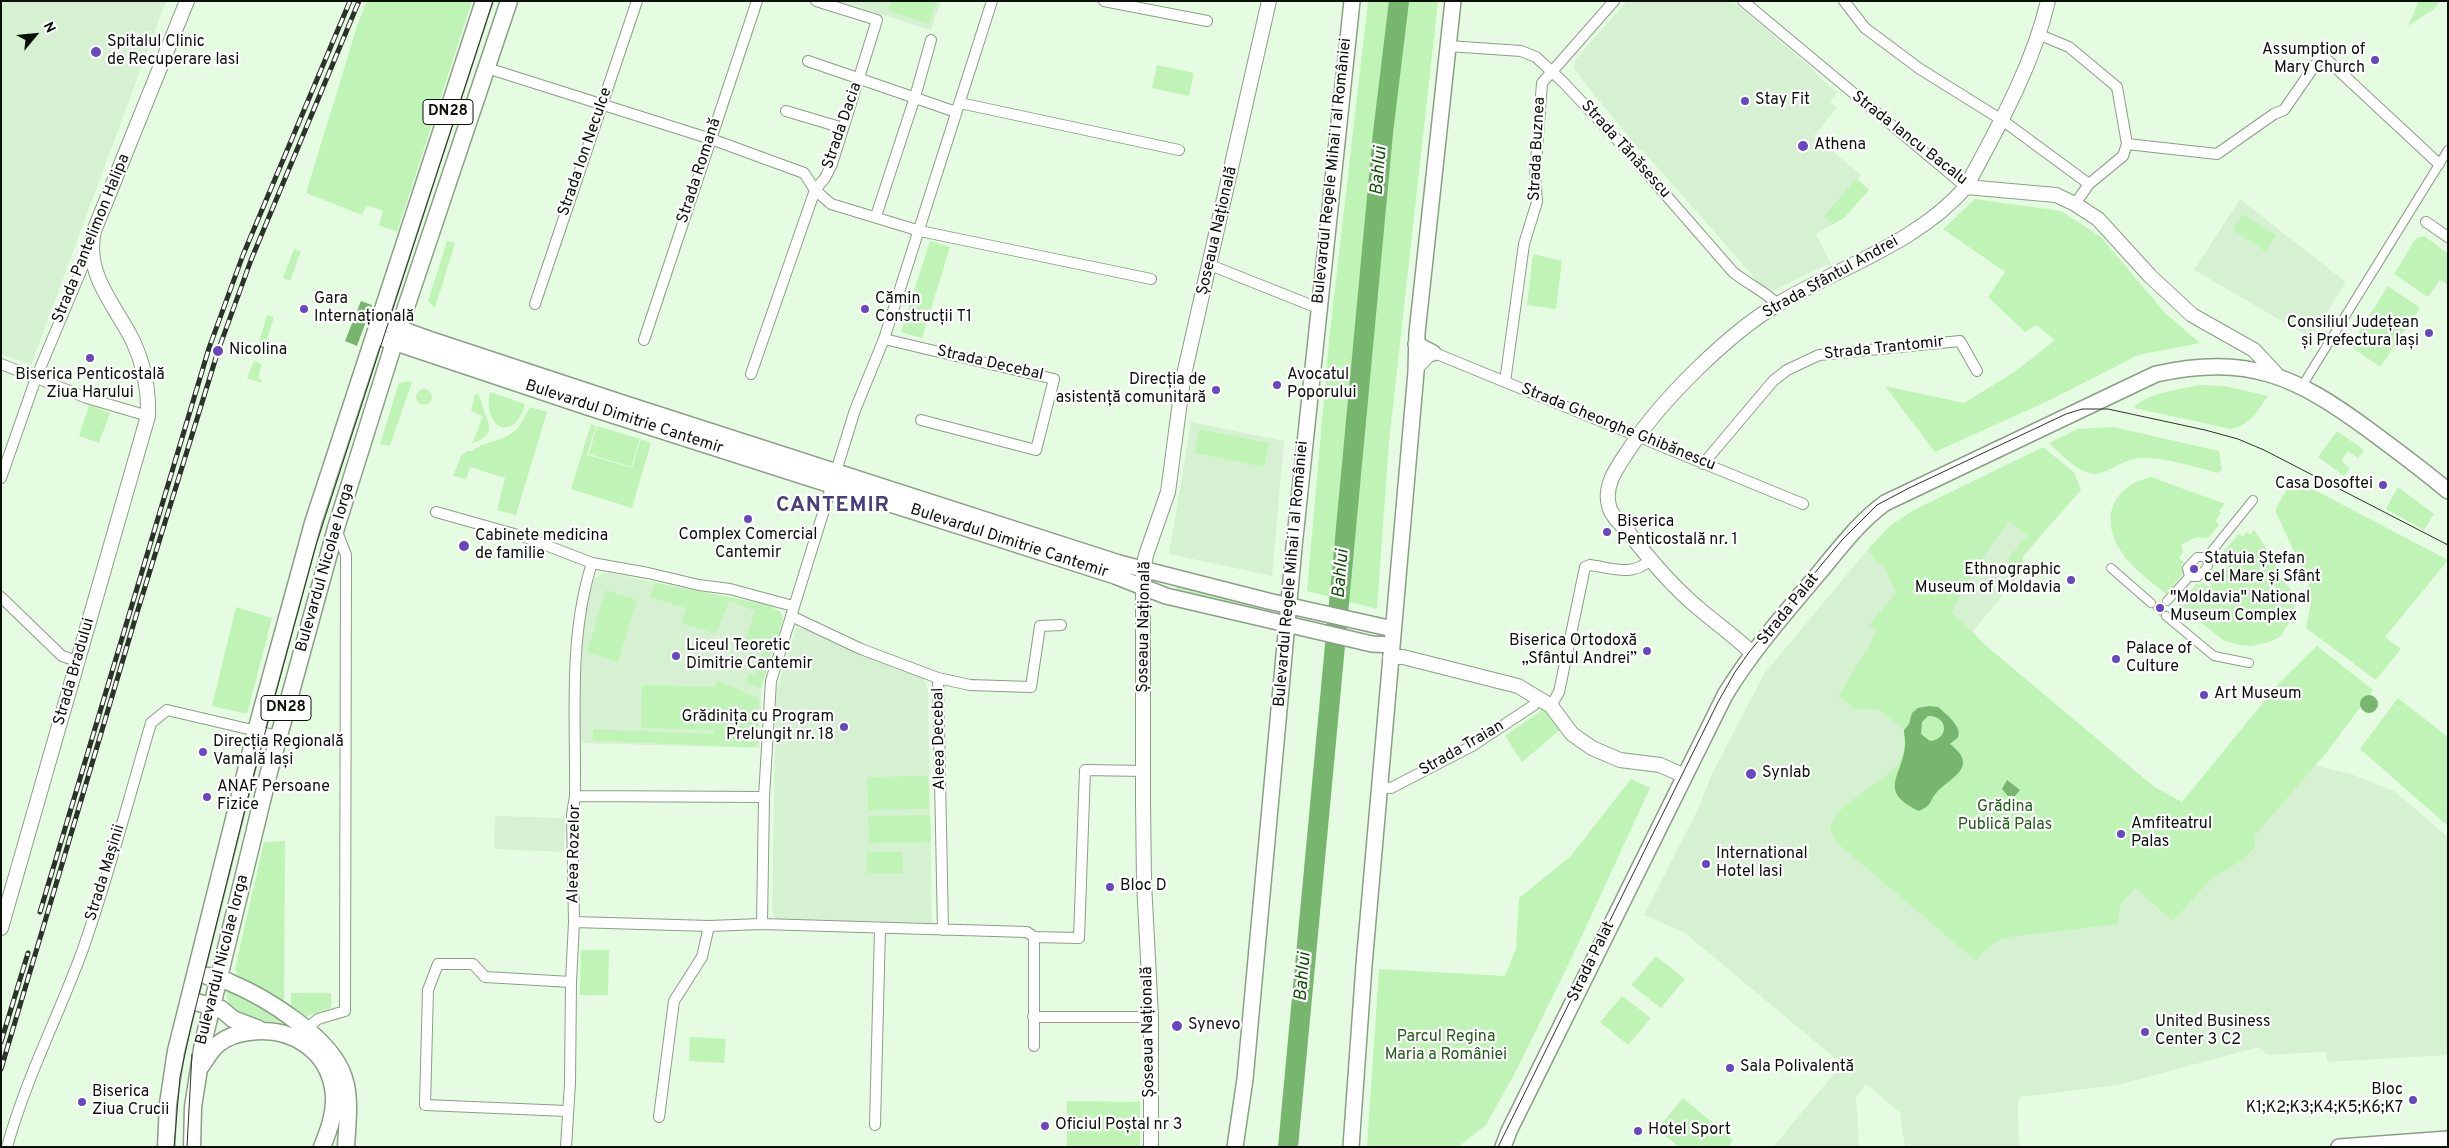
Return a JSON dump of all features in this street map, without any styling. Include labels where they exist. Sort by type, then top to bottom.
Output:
[{"type":"main road","name":"Bulevardul Nicolae Iorga","points":[[166,1147],[174,1062],[256,731],[313,523],[484,1]]},
{"type":"main road","name":"Bulevardul Nicolae Iorga","points":[[192,1147],[197,1073],[218,979],[278,736],[336,528],[397,336],[509,1]]},
{"type":"main road","name":"Bulevardul Regele Mihai I al României","points":[[1235,1147],[1246,1069],[1288,605],[1352,1]]},
{"type":"main road","points":[[1352,1144],[1364,965],[1416,372],[1416,344],[1427,226],[1453,1]]},
{"type":"main road","name":"Bulevardul Dimitrie Cantemir","points":[[377,328],[834,478],[1166,596],[1372,644],[1391,651]]},
{"type":"main road","points":[[1416,344],[1433,353]]},
{"type":"main road","name":"Strada Palat","points":[[1503,1147],[1509,1131],[1725,695],[1753,654],[1845,542],[1869,516],[1896,497],[2156,374],[2189,367],[2222,366],[2280,377],[2302,386],[2350,416],[2448,491]]},
{"type":"main road","name":"Bulevardul Dimitrie Cantemir","points":[[834,478],[1144,569],[1393,629]]},
{"type":"main road","points":[[195,974],[228,981],[276,1008],[306,1029],[334,1056],[337,1077],[347,1105],[346,1147]]},
{"type":"main road","points":[[189,1000],[221,1009],[245,1025],[261,1030],[290,1034],[309,1046],[337,1077]]},
{"type":"main road","points":[[197,1073],[211,1051],[222,1041],[234,1035],[261,1030]]},
{"type":"main road","points":[[322,1147],[334,1110],[334,1093],[337,1077]]},
{"type":"main road","name":"Strada Palat","points":[[1494,1147],[1509,1131]]},
{"type":"main road","points":[[2339,1147],[2448,1139]]},
{"type":"street","name":"Strada Pantelimon Halipa","points":[[1,478],[36,378],[91,247],[94,231],[187,1]]},
{"type":"street","name":"Strada Ion Neculce","points":[[536,304],[638,1]]},
{"type":"street","name":"Strada Romană","points":[[644,340],[757,1]]},
{"type":"street","name":"Strada Dacia","points":[[751,374],[815,190],[825,178],[832,164],[877,20],[816,1]]},
{"type":"street","points":[[762,924],[764,797],[770,693],[792,611],[855,410],[884,339],[992,1]]},
{"type":"street","points":[[1104,1],[1207,22]]},
{"type":"street","name":"Șoseaua Națională","points":[[1151,1147],[1151,1017],[1144,882],[1144,569],[1146,555],[1168,492],[1180,396],[1269,1]]},
{"type":"street","name":"Strada Buznea","points":[[1505,382],[1524,244],[1537,202],[1534,176],[1542,83],[1551,70],[1614,1]]},
{"type":"street","name":"Strada Iancu Bacalu","points":[[1743,1],[1966,187],[2056,195],[2075,204],[2098,219],[2150,276],[2192,315],[2254,350],[2280,377]]},
{"type":"street","points":[[1844,1],[1865,28],[1888,46],[1920,69],[2002,120],[2089,184]]},
{"type":"street","name":"Strada Sfântul Andrei","points":[[1753,654],[1687,598],[1650,560],[1609,507],[1607,490],[1611,479],[1638,437],[1709,358],[1777,304],[1899,240],[1935,217],[1966,187],[2002,120],[2040,35],[2048,1]]},
{"type":"street","points":[[2040,35],[2069,47],[2117,87],[2127,144],[2123,156],[2089,184],[2075,204]]},
{"type":"street","points":[[876,216],[915,97],[931,40]]},
{"type":"street","name":"Strada Tănăsescu","points":[[1448,46],[1521,52],[1536,57],[1551,70],[1624,147],[1733,272],[1777,304]]},
{"type":"street","points":[[2127,144],[2218,154],[2274,114],[2284,110],[2322,55],[2439,164]]},
{"type":"street","points":[[808,61],[915,97],[1179,150]]},
{"type":"street","points":[[487,68],[711,139],[804,173],[815,190],[831,204],[920,230],[1151,278]]},
{"type":"street","points":[[786,111],[843,128]]},
{"type":"street","points":[[2302,386],[2448,150]]},
{"type":"street","points":[[2426,222],[2448,237]]},
{"type":"street","name":"Strada Bradului","points":[[1,928],[148,416],[145,374],[133,342],[102,286],[94,266],[91,247]]},
{"type":"street","points":[[1210,266],[1318,308]]},
{"type":"street","name":"Strada Decebal","points":[[884,339],[1054,379],[1036,450],[921,420]]},
{"type":"street","name":"Strada Trantomir","points":[[1703,464],[1773,381],[1802,362],[1819,355],[1960,341],[1978,371]]},
{"type":"street","points":[[1416,372],[1427,357],[1433,353]]},
{"type":"street","name":"Strada Gheorghe Ghibănescu","points":[[1433,353],[1803,504]]},
{"type":"street","points":[[1,364],[87,398],[148,416]]},
{"type":"street","points":[[2167,601],[2189,577],[2198,577],[2208,566],[2207,556],[2253,500]]},
{"type":"street","name":"Aleea Decebal","points":[[436,512],[525,536],[592,563],[699,585],[730,589],[792,611],[861,649],[938,678],[943,930]]},
{"type":"street","points":[[306,1029],[318,1019],[345,1011],[346,555],[336,528]]},
{"type":"street","points":[[2189,577],[2187,568],[2196,557],[2207,556]]},
{"type":"street","points":[[1551,706],[1558,692],[1585,567],[1590,565],[1629,570],[1641,568],[1650,560]]},
{"type":"street","name":"Aleea Rozelor","points":[[566,1147],[570,1083],[571,982],[574,922],[572,815],[575,796],[576,635],[583,592],[592,563]]},
{"type":"street","points":[[2111,568],[2151,603]]},
{"type":"street","points":[[1,597],[62,656],[77,661]]},
{"type":"street","points":[[2166,616],[2214,656],[2250,663]]},
{"type":"street","points":[[938,678],[970,685],[1031,687],[1040,626],[1061,625]]},
{"type":"street","points":[[1391,651],[1403,657],[1518,686],[1551,706],[1572,734],[1592,748],[1620,760],[1660,765],[1685,776]]},
{"type":"street","name":"Strada Traian","points":[[1380,787],[1391,788],[1472,746],[1534,705],[1538,697]]},
{"type":"street","name":"Strada Mașinii","points":[[7,1147],[31,1076],[59,1013],[84,947],[151,724],[167,710],[278,736]]},
{"type":"street","points":[[574,922],[709,926],[762,924],[1027,932],[1034,937],[1079,938],[1086,770],[1143,771]]},
{"type":"street","points":[[575,796],[764,797]]},
{"type":"street","points":[[659,1117],[674,1001],[702,957],[709,926]]},
{"type":"street","points":[[875,1125],[880,928]]},
{"type":"street","points":[[1034,937],[1034,1046]]},
{"type":"street","points":[[567,1110],[425,1105],[428,990],[438,964],[474,964],[486,977],[571,982]]},
{"type":"street","points":[[1033,1017],[1151,1017]]},
{"type":"shaded area","points":[[1,1],[166,1],[31,365],[1,354]]},
{"type":"shaded area","points":[[837,1],[941,1],[931,30]]},
{"type":"shaded area","points":[[1627,1],[1732,1],[1814,70],[1834,90],[1838,91],[1830,102],[1837,107],[1814,136],[1861,175],[1858,180],[1869,190],[1844,218],[1816,234],[1832,266],[1826,265],[1772,291],[1760,284],[1643,151],[1639,149],[1580,77],[1574,68],[1576,59]]},
{"type":"shaded area","points":[[2240,199],[2346,282],[2311,338],[2194,270]]},
{"type":"shaded area","points":[[361,301],[372,305],[357,346],[345,341]]},
{"type":"shaded area","points":[[1191,422],[1284,441],[1272,576],[1169,554]]},
{"type":"shaded area","points":[[2010,521],[2035,543],[2023,556],[2023,571],[1973,631],[1984,644],[2153,786],[2182,803],[2293,760],[2351,774],[2394,791],[2448,837],[2448,1055],[2328,1062],[2325,1052],[2267,1055],[2259,1047],[2118,1085],[2020,1097],[2018,1106],[2019,1147],[1905,1147],[1900,1113],[1866,1084],[1856,1097],[1859,1147],[1773,1147],[1842,1064],[1685,933],[1644,915],[1699,807],[1712,774],[1764,674],[1869,548],[1891,525],[1940,569],[1986,551]]},
{"type":"shaded area","name":"Liceul Teoretic Dimitrie Cantemir","points":[[605,572],[769,605],[781,613],[783,620],[761,688],[760,748],[579,743],[583,624],[586,598],[591,584],[596,577]]},
{"type":"shaded area","points":[[796,628],[814,630],[917,673],[925,681],[928,690],[932,923],[782,920],[775,918],[772,911],[776,693]]},
{"type":"shaded area","points":[[2369,695],[2375,698],[2378,704],[2375,710],[2369,713],[2363,710],[2360,704],[2363,698]]},
{"type":"shaded area","points":[[1938,707],[1952,720],[1959,733],[1958,738],[1950,744],[1959,752],[1963,759],[1960,771],[1934,795],[1929,805],[1919,811],[1906,804],[1895,790],[1895,783],[1905,746],[1904,730],[1909,724],[1912,713],[1918,708]],"holes":[[[1928,716],[1935,717],[1943,723],[1943,732],[1941,736],[1930,741],[1921,734],[1922,722]]]},
{"type":"shaded area","points":[[2007,780],[2020,790],[2015,796],[2008,796],[2002,789]]},
{"type":"shaded area","points":[[495,816],[565,818],[564,852],[494,849]]},
{"type":"green space","points":[[367,1],[472,1],[397,232],[379,225],[383,211],[367,205],[362,215],[306,193],[358,23]]},
{"type":"green space","points":[[891,1],[937,1],[929,24],[888,11]]},
{"type":"green space","points":[[1368,1],[1438,1],[1389,442],[1377,609],[1307,591],[1329,341]]},
{"type":"green space","points":[[2419,1],[2440,1],[2434,9],[2408,26]]},
{"type":"green space","points":[[1157,65],[1194,73],[1189,96],[1152,88]]},
{"type":"green space","points":[[1856,179],[1869,190],[1844,218],[1833,224],[1824,216]]},
{"type":"green space","points":[[1975,199],[2061,211],[2101,237],[2165,313],[2200,343],[2138,355],[2048,401],[1935,452],[1885,386],[1964,403],[2016,371],[2055,340],[2036,325],[2025,332],[1988,297],[2005,272],[1943,229]]},
{"type":"green space","points":[[2243,214],[2276,235],[2265,251],[2233,230]]},
{"type":"green space","points":[[2425,236],[2448,254],[2448,285],[2440,280],[2428,297],[2394,274],[2416,238]]},
{"type":"green space","points":[[447,241],[455,243],[435,308],[428,301]]},
{"type":"green space","points":[[930,241],[950,247],[922,338],[901,332]]},
{"type":"green space","points":[[294,249],[301,251],[290,281],[283,278]]},
{"type":"green space","points":[[1533,254],[1562,261],[1556,309],[1527,305]]},
{"type":"green space","points":[[2388,286],[2420,308],[2380,367],[2350,346]]},
{"type":"green space","points":[[267,315],[274,317],[265,347],[258,345]]},
{"type":"green space","points":[[254,361],[262,364],[258,378],[262,380],[261,383],[247,378]]},
{"type":"green space","points":[[412,382],[390,446],[380,444],[399,383]]},
{"type":"green space","points":[[2201,385],[2225,386],[2268,396],[2249,421],[2231,429],[2134,408],[2154,395]]},
{"type":"green space","points":[[424,389],[430,391],[432,397],[430,403],[424,405],[418,403],[416,397],[418,391]]},
{"type":"green space","points":[[490,392],[525,404],[520,418],[514,424],[501,427],[491,416],[489,407]]},
{"type":"green space","points":[[475,394],[478,394],[480,399],[489,429],[486,436],[472,444],[483,416],[471,411]]},
{"type":"green space","points":[[89,405],[110,413],[99,443],[79,436]]},
{"type":"green space","points":[[530,407],[547,412],[516,515],[497,510],[505,478],[470,467],[466,479],[453,476],[461,456],[467,451],[472,451],[515,431]]},
{"type":"green space","points":[[591,424],[596,426],[587,455],[632,468],[641,439],[651,443],[632,508],[571,489]]},
{"type":"green space","points":[[597,426],[640,439],[631,467],[589,454]]},
{"type":"green space","points":[[2113,427],[2219,451],[2222,470],[2217,473],[2170,461],[2141,458],[2130,460],[2101,473],[2094,474],[2080,469],[2049,443],[2078,429]]},
{"type":"green space","points":[[1199,429],[1269,443],[1264,467],[1195,453]]},
{"type":"green space","points":[[2337,431],[2364,450],[2358,458],[2348,451],[2341,461],[2350,468],[2344,476],[2318,457]]},
{"type":"green space","name":"Grădina Publică Palas","points":[[2043,447],[2074,472],[2081,490],[2023,556],[2023,571],[2008,558],[2027,536],[2010,521],[1978,565],[1952,612],[1984,644],[2153,786],[2182,802],[2280,682],[2317,646],[2373,690],[2327,752],[2255,835],[2255,847],[2244,859],[2211,879],[2173,921],[2135,888],[2120,904],[2118,924],[2009,937],[1990,946],[1976,961],[1836,842],[1830,829],[1834,819],[1848,803],[1893,769],[1901,758],[1905,744],[1904,730],[1880,710],[1855,709],[1838,696],[1868,648],[1876,630],[1869,625],[1896,593],[1885,568],[1873,558],[1869,548],[1891,525],[1912,511]]},
{"type":"green space","points":[[2151,477],[2225,504],[2219,511],[2221,513],[2215,521],[2219,525],[2208,538],[2196,537],[2181,545],[2183,552],[2179,558],[2184,562],[2181,566],[2186,570],[2166,594],[2139,572],[2125,557],[2112,532],[2110,519],[2112,508],[2117,498],[2125,489],[2136,482]]},
{"type":"green space","points":[[2289,486],[2307,486],[2448,560],[2385,637],[2401,649],[2376,680],[2306,628],[2311,602],[2308,582],[2275,510]]},
{"type":"green space","points":[[2398,487],[2434,514],[2424,530],[2386,509]]},
{"type":"green space","points":[[2254,530],[2271,555],[2281,579],[2290,588],[2295,599],[2294,614],[2281,636],[2270,642],[2251,646],[2238,645],[2223,640],[2179,605],[2197,583],[2200,586],[2203,583],[2209,587],[2214,580],[2221,582],[2226,575],[2224,571],[2229,565],[2224,561],[2223,552],[2239,534],[2243,537],[2246,532],[2250,535]]},
{"type":"green space","points":[[655,583],[769,605],[781,613],[783,620],[761,688],[746,683],[749,673],[754,675],[763,651],[744,644],[755,611],[729,601],[716,634],[681,623],[686,608],[650,597]]},
{"type":"green space","points":[[1177,584],[1260,605],[1259,611],[1176,590]]},
{"type":"green space","points":[[606,590],[637,600],[618,662],[587,652]]},
{"type":"green space","points":[[236,607],[272,618],[247,714],[212,706]]},
{"type":"green space","points":[[717,681],[759,698],[758,743],[753,747],[593,741],[593,729],[714,734],[714,730],[641,728],[642,685],[715,687]]},
{"type":"green space","points":[[2398,698],[2448,737],[2448,826],[2360,749]]},
{"type":"green space","points":[[1546,707],[1561,729],[1522,762],[1505,736]]},
{"type":"green space","points":[[928,776],[929,809],[868,810],[867,777]]},
{"type":"green space","name":"Parcul Regina Maria a României","points":[[1631,779],[1650,788],[1573,955],[1517,1069],[1486,1125],[1458,1147],[1367,1147],[1379,969],[1505,976],[1516,949],[1519,898],[1570,857]]},
{"type":"green space","points":[[930,815],[931,842],[869,843],[868,816]]},
{"type":"green space","points":[[285,841],[284,1000],[279,1003],[239,979],[235,969],[264,842]]},
{"type":"green space","points":[[867,852],[902,852],[903,873],[867,873]]},
{"type":"green space","points":[[581,950],[609,950],[608,995],[580,995]]},
{"type":"green space","points":[[1656,956],[1685,979],[1661,1008],[1631,985]]},
{"type":"green space","points":[[228,990],[235,990],[285,1021],[284,1023],[257,1020],[241,1014],[229,1003],[226,994]]},
{"type":"green space","points":[[291,993],[331,993],[331,1008],[304,1017],[290,1009]]},
{"type":"green space","points":[[1622,996],[1651,1018],[1628,1045],[1600,1022]]},
{"type":"green space","points":[[690,1037],[726,1039],[724,1063],[689,1061]]},
{"type":"green space","points":[[1683,1098],[1733,1140],[1728,1147],[1679,1147],[1657,1129]]},
{"type":"green space","points":[[1067,1101],[1140,1102],[1140,1147],[1067,1147]]},
{"type":"waterway","name":"Bahlui","points":[[1288,1147],[1383,133],[1399,1]]},
{"type":"tunnel","points":[[2151,603],[2166,616]]},
{"type":"tram line","points":[[174,1147],[180,1077],[192,1022],[252,781],[316,545],[493,1]]},
{"type":"tram line","points":[[1498,1147],[1718,702],[1735,672],[1750,651],[1842,540],[1877,505],[2066,414],[2082,409],[2108,409],[2238,439],[2264,450],[2448,545]]},
{"type":"tram line","points":[[187,1147],[192,1054]]},
{"type":"railway","points":[[40,912],[209,348],[243,255],[350,1]]},
{"type":"railway","points":[[1,1069],[136,616],[218,351],[251,260],[359,1]]},
{"type":"railway","points":[[1,1042],[28,953]]},
{"type":"place","name":"Spitalul Clinic de Recuperare Iasi","points":[[96,52]]},
{"type":"place","name":"Assumption of Mary Church","points":[[2375,60]]},
{"type":"place","name":"Stay Fit","points":[[1745,101]]},
{"type":"place","name":"Athena","points":[[1803,146]]},
{"type":"place","name":"Gara Internațională","points":[[304,309]]},
{"type":"place","name":"Cămin Construcții T1","points":[[865,309]]},
{"type":"place","name":"Consiliul Județean și Prefectura Iași","points":[[2429,333]]},
{"type":"place","name":"Nicolina","points":[[218,351]]},
{"type":"place","name":"Biserica Penticostală Ziua Harului","points":[[90,358]]},
{"type":"place","name":"Avocatul Poporului","points":[[1277,385]]},
{"type":"place","name":"Direcția de asistență comunitară","points":[[1216,390]]},
{"type":"place","name":"Casa Dosoftei","points":[[2383,485]]},
{"type":"place","name":"Complex Comercial Cantemir","points":[[748,519]]},
{"type":"place","name":"Biserica Penticostală nr. 1","points":[[1607,532]]},
{"type":"place","name":"Cabinete medicina de familie","points":[[464,546]]},
{"type":"place","name":"Statuia Ștefan cel Mare și Sfânt","points":[[2194,569]]},
{"type":"place","name":"Ethnographic Museum of Moldavia","points":[[2071,580]]},
{"type":"place","name":"\"Moldavia\" National Museum Complex","points":[[2160,608]]},
{"type":"place","name":"Biserica Ortodoxă „Sfântul Andrei”","points":[[1647,651]]},
{"type":"place","name":"Liceul Teoretic Dimitrie Cantemir","points":[[676,656]]},
{"type":"place","name":"Palace of Culture","points":[[2116,659]]},
{"type":"place","name":"Art Museum","points":[[2204,695]]},
{"type":"place","name":"Grădinița cu Program Prelungit nr. 18","points":[[844,727]]},
{"type":"place","name":"Direcția Regională Vamală Iași","points":[[203,752]]},
{"type":"place","name":"Synlab","points":[[1751,774]]},
{"type":"place","name":"ANAF Persoane Fizice","points":[[207,797]]},
{"type":"place","name":"Amfiteatrul Palas","points":[[2121,834]]},
{"type":"place","name":"International Hotel Iasi","points":[[1706,864]]},
{"type":"place","name":"Bloc D","points":[[1110,887]]},
{"type":"place","name":"Synevo","points":[[1177,1026]]},
{"type":"place","name":"United Business Center 3 C2","points":[[2145,1032]]},
{"type":"place","name":"Sala Polivalentă","points":[[1730,1068]]},
{"type":"place","name":"Bloc K1;K2;K3;K4;K5;K6;K7","points":[[2413,1100]]},
{"type":"place","name":"Biserica Ziua Crucii","points":[[82,1102]]},
{"type":"place","name":"Oficiul Poștal nr 3","points":[[1045,1126]]},
{"type":"place","name":"Hotel Sport","points":[[1638,1131]]},
{"type":"district","name":"CANTEMIR","points":[[833,507]]}]
